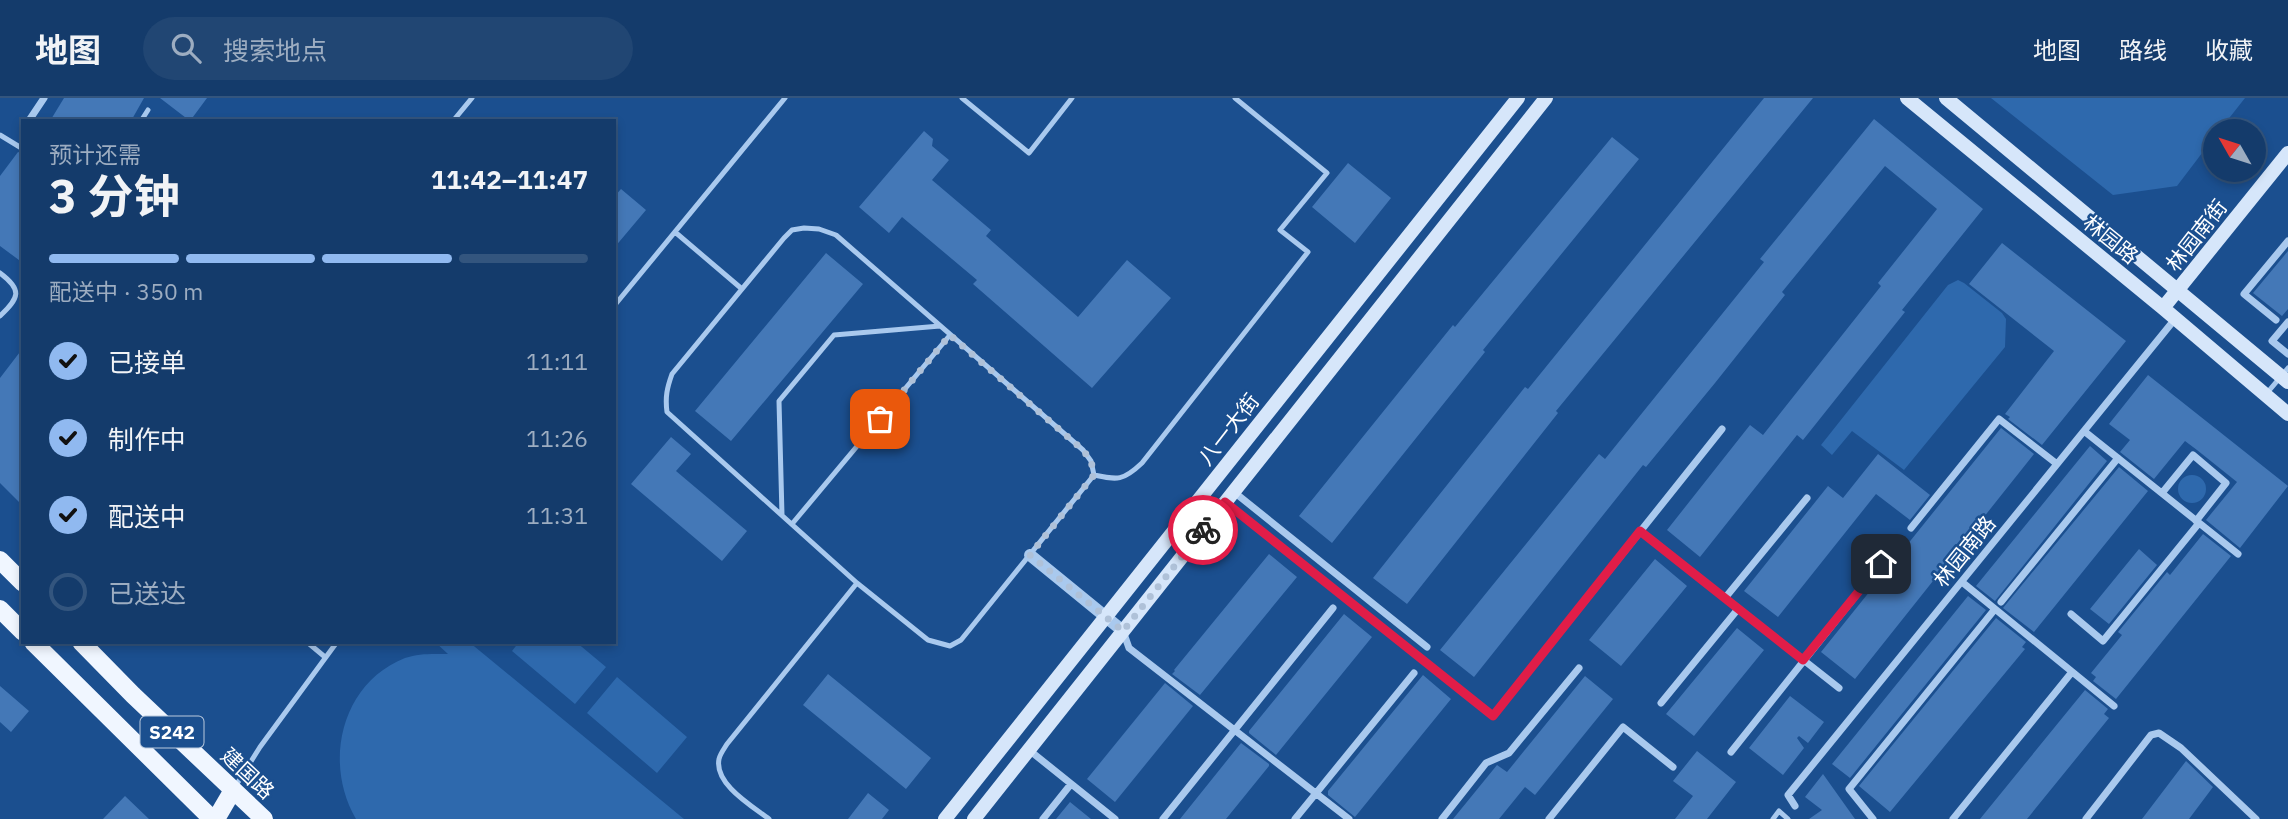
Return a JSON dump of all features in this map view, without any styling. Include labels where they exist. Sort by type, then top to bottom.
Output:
[{"type":"main road","name":"八一大街","points":[[945,819],[1518,98]]},
{"type":"main road","name":"八一大街","points":[[974,819],[1546,98]]},
{"type":"main road","name":"林园路","points":[[1907,98],[2288,414]]},
{"type":"main road","name":"林园路","points":[[1946,98],[2286,375]]},
{"type":"main road","name":"林园南街","points":[[2163,309],[2288,153]]},
{"type":"main road","points":[[0,560],[21,581]]},
{"type":"main road","points":[[0,610],[21,630]]},
{"type":"main road","name":"S242","points":[[35,644],[214,819]]},
{"type":"main road","name":"建国路","points":[[83,644],[264,819]]},
{"type":"main road","points":[[214,819],[233,790]]},
{"type":"street","points":[[30,119],[44,98]]},
{"type":"street","points":[[2276,320],[2244,294],[2288,241]]},
{"type":"street","name":"林园南路","points":[[1795,806],[1788,795],[2175,319]]},
{"type":"street","points":[[2288,322],[2272,341],[2288,354]]},
{"type":"street","points":[[1912,528],[1999,419],[2057,464]]},
{"type":"street","points":[[1229,497],[1493,716],[1722,429]]},
{"type":"street","points":[[2084,431],[2238,554]]},
{"type":"street","points":[[2071,614],[2103,641],[2227,483],[2193,455],[2162,493]]},
{"type":"street","points":[[2001,601],[2118,458]]},
{"type":"street","points":[[1229,497],[1427,648]]},
{"type":"street","points":[[1725,598],[1807,498]]},
{"type":"street","points":[[1640,531],[1839,688]]},
{"type":"street","points":[[1731,752],[1897,544]]},
{"type":"street","points":[[1030,555],[1123,631],[1129,648],[1349,819]]},
{"type":"street","points":[[1962,582],[2114,706]]},
{"type":"street","points":[[1163,819],[1333,608]]},
{"type":"street","points":[[1873,819],[1849,789],[1995,608]]},
{"type":"street","points":[[1661,703],[1738,609]]},
{"type":"street","points":[[1442,819],[1486,763],[1508,753],[1579,668]]},
{"type":"street","points":[[1953,819],[2072,672]]},
{"type":"street","points":[[1295,819],[1414,673]]},
{"type":"street","points":[[1549,819],[1623,727],[1673,767]]},
{"type":"street","points":[[2085,819],[2151,735],[2159,733],[2181,748],[2256,819]]},
{"type":"street","points":[[1029,750],[1115,819]]},
{"type":"street","points":[[1043,819],[1071,784]]},
{"type":"lane","points":[[455,119],[472,98]]},
{"type":"lane","points":[[616,304],[785,98]]},
{"type":"lane","points":[[962,98],[1029,153],[1072,98]]},
{"type":"lane","points":[[1094,475],[1111,478],[1128,476],[1142,463],[1308,252],[1280,230],[1327,173],[1235,98]]},
{"type":"lane","points":[[142,119],[148,110]]},
{"type":"lane","points":[[0,135],[21,148]]},
{"type":"lane","points":[[819,229],[836,235],[1083,450],[1091,461],[1094,475],[961,640],[950,646],[928,640],[857,583],[667,412],[666,389],[672,374],[792,230],[819,229]]},
{"type":"lane","points":[[675,232],[742,289]]},
{"type":"lane","points":[[0,273],[20,291],[0,316]]},
{"type":"lane","points":[[782,515],[779,401],[834,335],[940,326]]},
{"type":"lane","points":[[792,524],[950,335]]},
{"type":"lane","points":[[2265,395],[2286,375]]},
{"type":"lane","points":[[769,819],[725,783],[719,772],[719,758],[727,744],[857,583]]},
{"type":"lane","points":[[309,644],[325,657]]},
{"type":"lane","points":[[233,790],[260,747],[335,644]]},
{"type":"lane","points":[[1773,819],[1779,811],[1788,819]]},
{"type":"shaded area","points":[[1991,98],[2245,98],[2228,119],[2203,119],[2203,152],[2177,186],[2113,195]]},
{"type":"shaded area","points":[[1958,280],[2002,313],[2006,319],[2005,347],[1904,470],[1852,431],[1832,455],[1821,445],[1948,285]]},
{"type":"shaded area","points":[[2192,475],[2202,479],[2206,489],[2202,499],[2192,503],[2182,499],[2178,489],[2182,479]]},
{"type":"shaded area","points":[[437,644],[471,644],[684,819],[356,819],[346,797],[340,750],[344,727],[353,705],[366,686],[383,670],[405,658],[448,654]]},
{"type":"shaded area","points":[[517,644],[578,644],[606,667],[575,704],[512,651]]},
{"type":"shaded area","points":[[617,677],[687,737],[657,773],[587,713]]},
{"type":"building","points":[[64,98],[144,98],[132,119],[51,119]]},
{"type":"building","points":[[160,98],[207,98],[191,119],[187,119]]},
{"type":"building","points":[[1764,98],[1813,98],[1556,411],[1558,413],[1407,604],[1373,578],[1525,387],[1528,389]]},
{"type":"building","points":[[1874,119],[1983,209],[1803,440],[1797,435],[1700,557],[1667,530],[1750,425],[1763,435],[1881,286],[1878,283],[1937,209],[1885,166],[1782,292],[1785,295],[1715,383],[1646,467],[1643,465],[1474,677],[1440,650],[1599,454],[1605,459],[1764,262],[1760,259]]},
{"type":"building","points":[[924,131],[933,139],[932,146],[949,160],[932,180],[991,230],[986,236],[1078,317],[1127,260],[1171,298],[1092,388],[973,284],[977,280],[902,217],[889,233],[859,207]]},
{"type":"building","points":[[1612,137],[1639,159],[1483,350],[1485,352],[1332,543],[1299,516],[1453,325],[1455,327]]},
{"type":"building","points":[[18,152],[21,153],[21,262],[0,246],[0,176]]},
{"type":"building","points":[[1348,163],[1391,198],[1355,243],[1312,207]]},
{"type":"building","points":[[621,189],[646,210],[616,246],[616,195]]},
{"type":"building","points":[[2002,243],[2126,341],[2042,445],[2005,414],[2054,351],[1969,284]]},
{"type":"building","points":[[2288,251],[2288,309],[2282,316],[2253,293]]},
{"type":"building","points":[[826,253],[863,284],[731,441],[695,411]]},
{"type":"building","points":[[21,351],[21,504],[0,483],[0,378]]},
{"type":"building","points":[[2148,375],[2288,486],[2240,548],[2206,520],[2237,482],[2185,441],[2154,479],[2120,452],[2130,440],[2109,424]]},
{"type":"building","points":[[2001,428],[2034,454],[1855,679],[1821,652]]},
{"type":"building","points":[[671,437],[691,454],[676,471],[747,531],[722,561],[631,484]]},
{"type":"building","points":[[2090,446],[2107,461],[1995,601],[1976,586]]},
{"type":"building","points":[[1878,454],[1930,495],[1910,520],[1876,494],[1778,617],[1744,591],[1828,486],[1843,498]]},
{"type":"building","points":[[2119,467],[2148,491],[2034,632],[2003,608]]},
{"type":"building","points":[[2203,534],[2231,556],[2116,699],[2093,681],[2096,677],[2091,673],[2122,635],[2118,632],[2167,572],[2170,575]]},
{"type":"building","points":[[2139,549],[2157,565],[2109,624],[2090,609]]},
{"type":"building","points":[[1269,554],[1297,577],[1200,695],[1172,674]]},
{"type":"building","points":[[1655,559],[1687,586],[1621,666],[1589,640]]},
{"type":"building","points":[[1968,596],[1986,610],[1850,778],[1832,764]]},
{"type":"building","points":[[1344,614],[1372,637],[1276,755],[1249,731]]},
{"type":"building","points":[[1996,618],[2026,642],[2022,647],[2025,649],[1890,812],[1859,786]]},
{"type":"building","points":[[1737,628],[1764,650],[1694,736],[1666,714]]},
{"type":"building","points":[[828,674],[931,758],[906,789],[803,705]]},
{"type":"building","points":[[1423,675],[1451,699],[1355,817],[1328,795],[1328,791]]},
{"type":"building","points":[[1585,676],[1613,699],[1535,795],[1525,787],[1499,819],[1453,819],[1497,765],[1507,772]]},
{"type":"building","points":[[1165,683],[1193,706],[1115,802],[1087,779]]},
{"type":"building","points":[[0,686],[29,711],[11,732],[0,722]]},
{"type":"building","points":[[2085,690],[2108,709],[2104,714],[2109,718],[2027,819],[1980,819]]},
{"type":"building","points":[[1790,696],[1824,722],[1808,743],[1799,736],[1797,738],[1804,748],[1783,775],[1749,748]]},
{"type":"building","points":[[1241,743],[1269,766],[1226,819],[1180,819]]},
{"type":"building","points":[[1697,751],[1736,782],[1707,819],[1675,819],[1693,796],[1673,781]]},
{"type":"building","points":[[2186,761],[2213,787],[2189,819],[2142,819]]},
{"type":"building","points":[[1823,774],[1855,819],[1809,819],[1822,810],[1805,797]]},
{"type":"building","points":[[868,793],[889,810],[882,819],[848,819]]},
{"type":"building","points":[[125,796],[149,819],[103,819]]},
{"type":"building","points":[[1070,802],[1091,819],[1056,819]]},
{"type":"way so far","points":[[880,419],[950,335],[1083,450],[1091,461],[1094,475],[1030,555],[1123,631],[1203,530]]},
{"type":"route","points":[[1203,530],[1225,502],[1493,716],[1640,531],[1803,660],[1881,564]]}]
